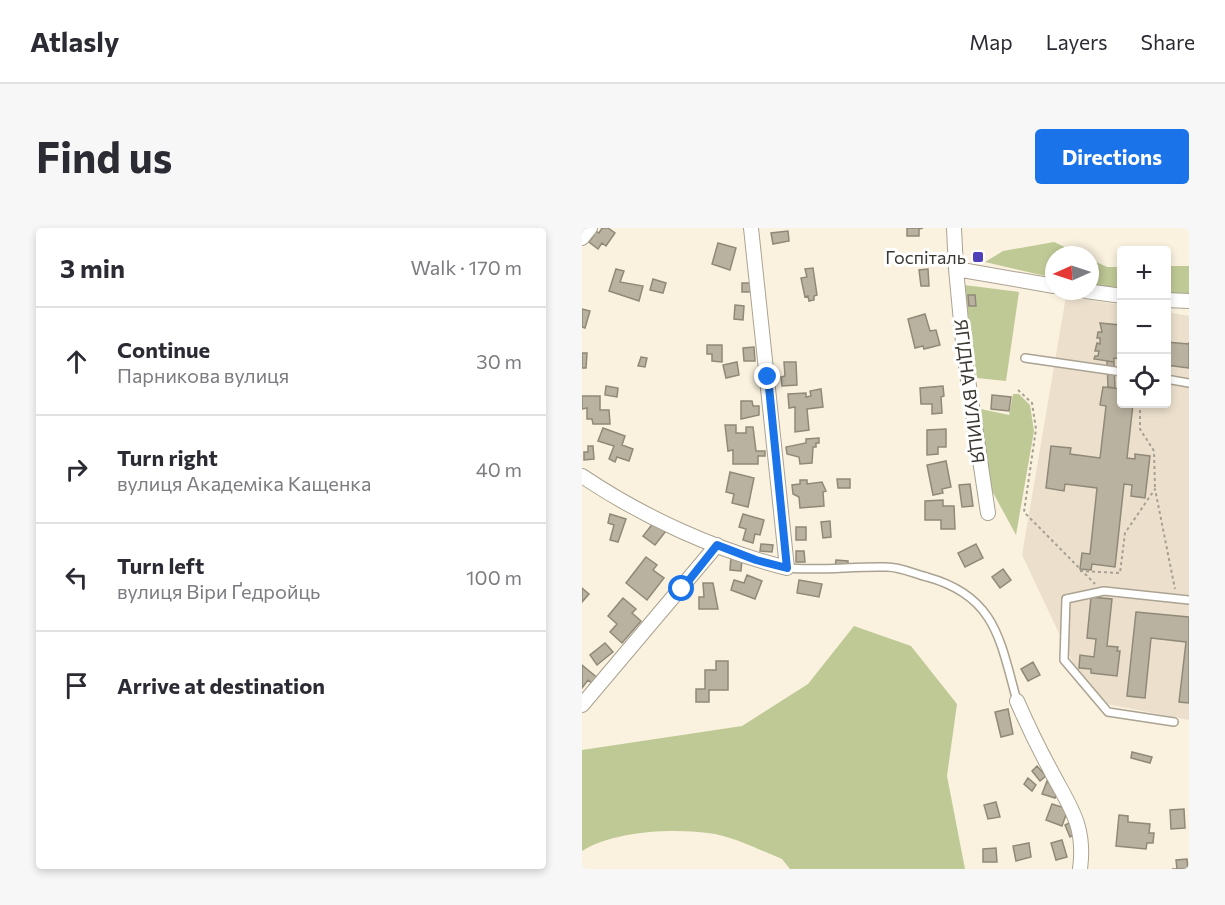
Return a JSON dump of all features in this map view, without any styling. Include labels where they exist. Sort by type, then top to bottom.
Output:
[{"type":"street","points":[[582,238],[590,228]]},
{"type":"street","points":[[582,476],[680,530],[756,560],[787,568],[751,228]]},
{"type":"street","name":"ЯГІДНА ВУЛИЦЯ","points":[[954,228],[964,353],[988,513]]},
{"type":"street","points":[[956,269],[1045,284]]},
{"type":"street","points":[[1099,293],[1117,295]]},
{"type":"street","points":[[1171,300],[1189,301]]},
{"type":"street","points":[[582,705],[717,545]]},
{"type":"street","points":[[1017,701],[1051,771],[1069,800],[1080,832],[1080,869]]},
{"type":"lane","points":[[1025,358],[1117,371]]},
{"type":"lane","points":[[1171,380],[1189,383]]},
{"type":"lane","points":[[787,568],[816,571],[890,567],[945,582],[961,590],[978,603],[991,621],[1017,701]]},
{"type":"lane","points":[[1174,722],[1108,712],[1064,660],[1066,599],[1104,591],[1189,600]]},
{"type":"path","points":[[1018,390],[1032,403],[1036,429],[1023,512],[1080,571],[1104,591]]},
{"type":"path","points":[[1140,408],[1140,429],[1154,451],[1155,489],[1176,598]]},
{"type":"path","points":[[1080,571],[1120,573],[1125,533],[1155,489]]},
{"type":"shaded area","points":[[1065,300],[1090,300],[1117,304],[1117,408],[1171,408],[1171,313],[1189,316],[1189,720],[1091,701],[1022,555]]},
{"type":"green space","points":[[1054,242],[1063,246],[1045,246],[1045,276],[985,262],[1003,251]]},
{"type":"green space","points":[[1099,263],[1107,267],[1117,267],[1117,288],[1099,285]]},
{"type":"green space","points":[[1171,266],[1189,266],[1189,295],[1171,293]]},
{"type":"green space","points":[[964,285],[1019,292],[1006,381],[977,378]]},
{"type":"green space","points":[[1013,394],[1019,394],[1030,405],[1034,431],[1016,535],[991,489],[980,430],[981,409],[1009,415]]},
{"type":"green space","points":[[854,626],[911,646],[957,704],[947,776],[965,869],[790,869],[782,859],[727,837],[677,831],[626,835],[595,844],[582,851],[582,750],[742,726],[808,684]]},
{"type":"building","points":[[602,228],[608,228],[615,233],[606,246],[602,243],[598,249],[589,242],[594,235],[591,232],[593,229],[599,233]]},
{"type":"building","points":[[907,228],[923,228],[919,229],[919,236],[907,236]]},
{"type":"building","points":[[788,231],[789,241],[773,244],[771,233]]},
{"type":"building","points":[[718,243],[736,248],[730,270],[712,264]]},
{"type":"building","points":[[813,268],[817,295],[814,296],[814,300],[809,301],[808,296],[805,297],[801,278],[807,277],[805,269]]},
{"type":"building","points":[[616,269],[624,271],[620,282],[643,286],[639,301],[609,291]]},
{"type":"building","points":[[928,269],[929,286],[921,286],[919,270]]},
{"type":"building","points":[[653,279],[666,283],[663,293],[650,290]]},
{"type":"building","points":[[742,283],[752,283],[752,292],[742,292]]},
{"type":"building","points":[[968,295],[975,295],[976,306],[969,306]]},
{"type":"building","points":[[735,305],[744,306],[743,320],[734,319]]},
{"type":"building","points":[[582,309],[590,311],[585,328],[582,327]]},
{"type":"building","points":[[925,314],[930,331],[936,330],[940,345],[924,349],[923,346],[915,348],[908,319]]},
{"type":"building","points":[[1100,323],[1117,325],[1117,358],[1114,358],[1114,362],[1094,359],[1098,356],[1099,351],[1095,351],[1097,343],[1100,344],[1100,338],[1097,338],[1098,332],[1102,332]]},
{"type":"building","points":[[1171,342],[1189,344],[1189,368],[1171,366]]},
{"type":"building","points":[[707,345],[722,345],[722,362],[712,361],[712,354],[707,354]]},
{"type":"building","points":[[754,347],[755,361],[744,361],[743,348]]},
{"type":"building","points":[[582,353],[587,353],[586,368],[582,368]]},
{"type":"building","points":[[641,357],[647,358],[645,367],[638,366]]},
{"type":"building","points":[[1107,361],[1114,362],[1115,388],[1108,387]]},
{"type":"building","points":[[737,362],[739,375],[726,378],[723,365]]},
{"type":"building","points":[[784,362],[796,362],[797,385],[782,386],[781,377],[785,376]]},
{"type":"building","points":[[606,386],[618,388],[617,397],[605,395]]},
{"type":"building","points":[[943,386],[942,413],[932,414],[932,404],[921,404],[920,388]]},
{"type":"building","points":[[1103,387],[1117,388],[1117,408],[1133,408],[1127,458],[1135,459],[1135,454],[1150,456],[1145,498],[1131,496],[1132,485],[1124,484],[1115,567],[1092,564],[1091,570],[1080,569],[1082,553],[1090,554],[1097,488],[1065,484],[1064,491],[1046,488],[1051,446],[1071,448],[1070,454],[1100,458],[1106,406],[1100,405]]},
{"type":"building","points":[[821,389],[823,407],[807,409],[809,430],[795,432],[795,407],[789,408],[788,394],[806,393],[806,397],[811,396],[810,391]]},
{"type":"building","points":[[992,395],[1011,397],[1009,411],[991,409]]},
{"type":"building","points":[[582,396],[600,396],[600,410],[609,410],[610,424],[593,424],[592,419],[587,419],[587,408],[582,409]]},
{"type":"building","points":[[741,401],[752,401],[753,406],[759,406],[759,415],[741,419]]},
{"type":"building","points":[[725,425],[736,425],[736,433],[746,433],[746,427],[753,427],[756,451],[765,451],[765,456],[758,456],[758,464],[733,464],[733,450],[728,451]]},
{"type":"building","points":[[603,428],[625,436],[622,445],[633,449],[629,461],[617,457],[615,462],[609,459],[614,446],[598,441]]},
{"type":"building","points":[[946,429],[946,447],[938,447],[938,454],[927,455],[927,430]]},
{"type":"building","points":[[819,438],[819,443],[813,447],[812,463],[800,464],[799,457],[787,454],[786,447],[806,443],[806,439]]},
{"type":"building","points":[[588,446],[593,446],[594,459],[584,460],[584,452],[588,452]]},
{"type":"building","points":[[946,461],[951,487],[942,489],[943,493],[933,495],[927,465]]},
{"type":"building","points":[[730,472],[754,478],[748,507],[732,503],[734,494],[726,492]]},
{"type":"building","points":[[837,479],[850,479],[850,488],[838,488]]},
{"type":"building","points":[[800,480],[807,480],[807,484],[822,482],[826,491],[823,492],[824,506],[800,508],[799,497],[793,494],[792,485],[800,484]]},
{"type":"building","points":[[970,484],[973,506],[962,507],[959,485]]},
{"type":"building","points":[[943,500],[943,506],[954,506],[955,529],[941,529],[941,520],[925,520],[925,501]]},
{"type":"building","points":[[610,514],[626,519],[618,542],[610,540],[614,525],[608,523]]},
{"type":"building","points":[[743,514],[764,520],[760,535],[755,534],[753,543],[743,540],[746,529],[739,527]]},
{"type":"building","points":[[830,521],[831,537],[823,538],[821,522]]},
{"type":"building","points":[[654,522],[666,531],[655,545],[643,536]]},
{"type":"building","points":[[796,527],[806,527],[806,540],[796,540]]},
{"type":"building","points":[[761,544],[773,545],[772,552],[760,551]]},
{"type":"building","points":[[976,544],[983,558],[965,567],[958,553]]},
{"type":"building","points":[[796,551],[804,551],[805,562],[796,562]]},
{"type":"building","points":[[646,557],[657,565],[653,570],[664,578],[647,600],[626,583]]},
{"type":"building","points":[[731,557],[742,559],[741,571],[730,570]]},
{"type":"building","points":[[836,560],[848,561],[848,569],[835,568]]},
{"type":"building","points":[[1003,569],[1011,580],[1000,588],[992,577]]},
{"type":"building","points":[[747,575],[762,581],[755,599],[731,590],[734,580],[744,583]]},
{"type":"building","points":[[799,580],[822,584],[819,597],[797,593]]},
{"type":"building","points":[[703,583],[713,583],[718,609],[699,609],[699,597],[704,597]]},
{"type":"building","points":[[582,588],[589,594],[582,602]]},
{"type":"building","points":[[1091,597],[1112,599],[1107,646],[1118,647],[1117,651],[1120,651],[1117,676],[1091,673],[1091,669],[1079,668],[1080,655],[1094,657],[1096,639],[1087,638]]},
{"type":"building","points":[[623,598],[636,609],[632,613],[641,621],[622,643],[610,632],[617,624],[608,616]]},
{"type":"building","points":[[1136,612],[1189,617],[1189,703],[1179,702],[1186,642],[1151,638],[1145,698],[1127,696]]},
{"type":"building","points":[[605,643],[613,652],[597,665],[590,655]]},
{"type":"building","points":[[716,661],[728,661],[728,690],[709,690],[709,702],[696,702],[696,689],[705,689],[705,670],[716,670]]},
{"type":"building","points":[[1033,662],[1040,675],[1028,681],[1021,669]]},
{"type":"building","points":[[582,665],[599,679],[594,685],[588,680],[582,688]]},
{"type":"building","points":[[1008,709],[1013,734],[1001,737],[995,712]]},
{"type":"building","points":[[1132,752],[1152,757],[1150,763],[1131,758]]},
{"type":"building","points":[[1037,766],[1046,776],[1040,781],[1032,771]]},
{"type":"building","points":[[1028,778],[1036,785],[1032,791],[1024,784]]},
{"type":"building","points":[[1047,781],[1055,784],[1058,790],[1055,798],[1042,794]]},
{"type":"building","points":[[996,802],[1000,817],[988,819],[984,805]]},
{"type":"building","points":[[1052,804],[1068,809],[1062,826],[1046,820]]},
{"type":"building","points":[[1184,809],[1185,828],[1171,829],[1170,810]]},
{"type":"building","points":[[1119,815],[1128,816],[1128,822],[1150,824],[1149,833],[1154,833],[1153,843],[1147,843],[1146,849],[1116,846]]},
{"type":"building","points":[[1071,822],[1077,833],[1070,837],[1065,825]]},
{"type":"building","points":[[1062,840],[1067,857],[1056,860],[1051,843]]},
{"type":"building","points":[[1029,843],[1031,857],[1016,861],[1013,846]]},
{"type":"building","points":[[996,848],[997,862],[983,862],[983,849]]},
{"type":"building","points":[[1187,859],[1188,869],[1177,869],[1176,860]]},
{"type":"place","name":"Госпіталь","points":[[978,257]]},
{"type":"route","points":[[682,589],[717,545],[756,560],[787,568],[768,377]]}]
